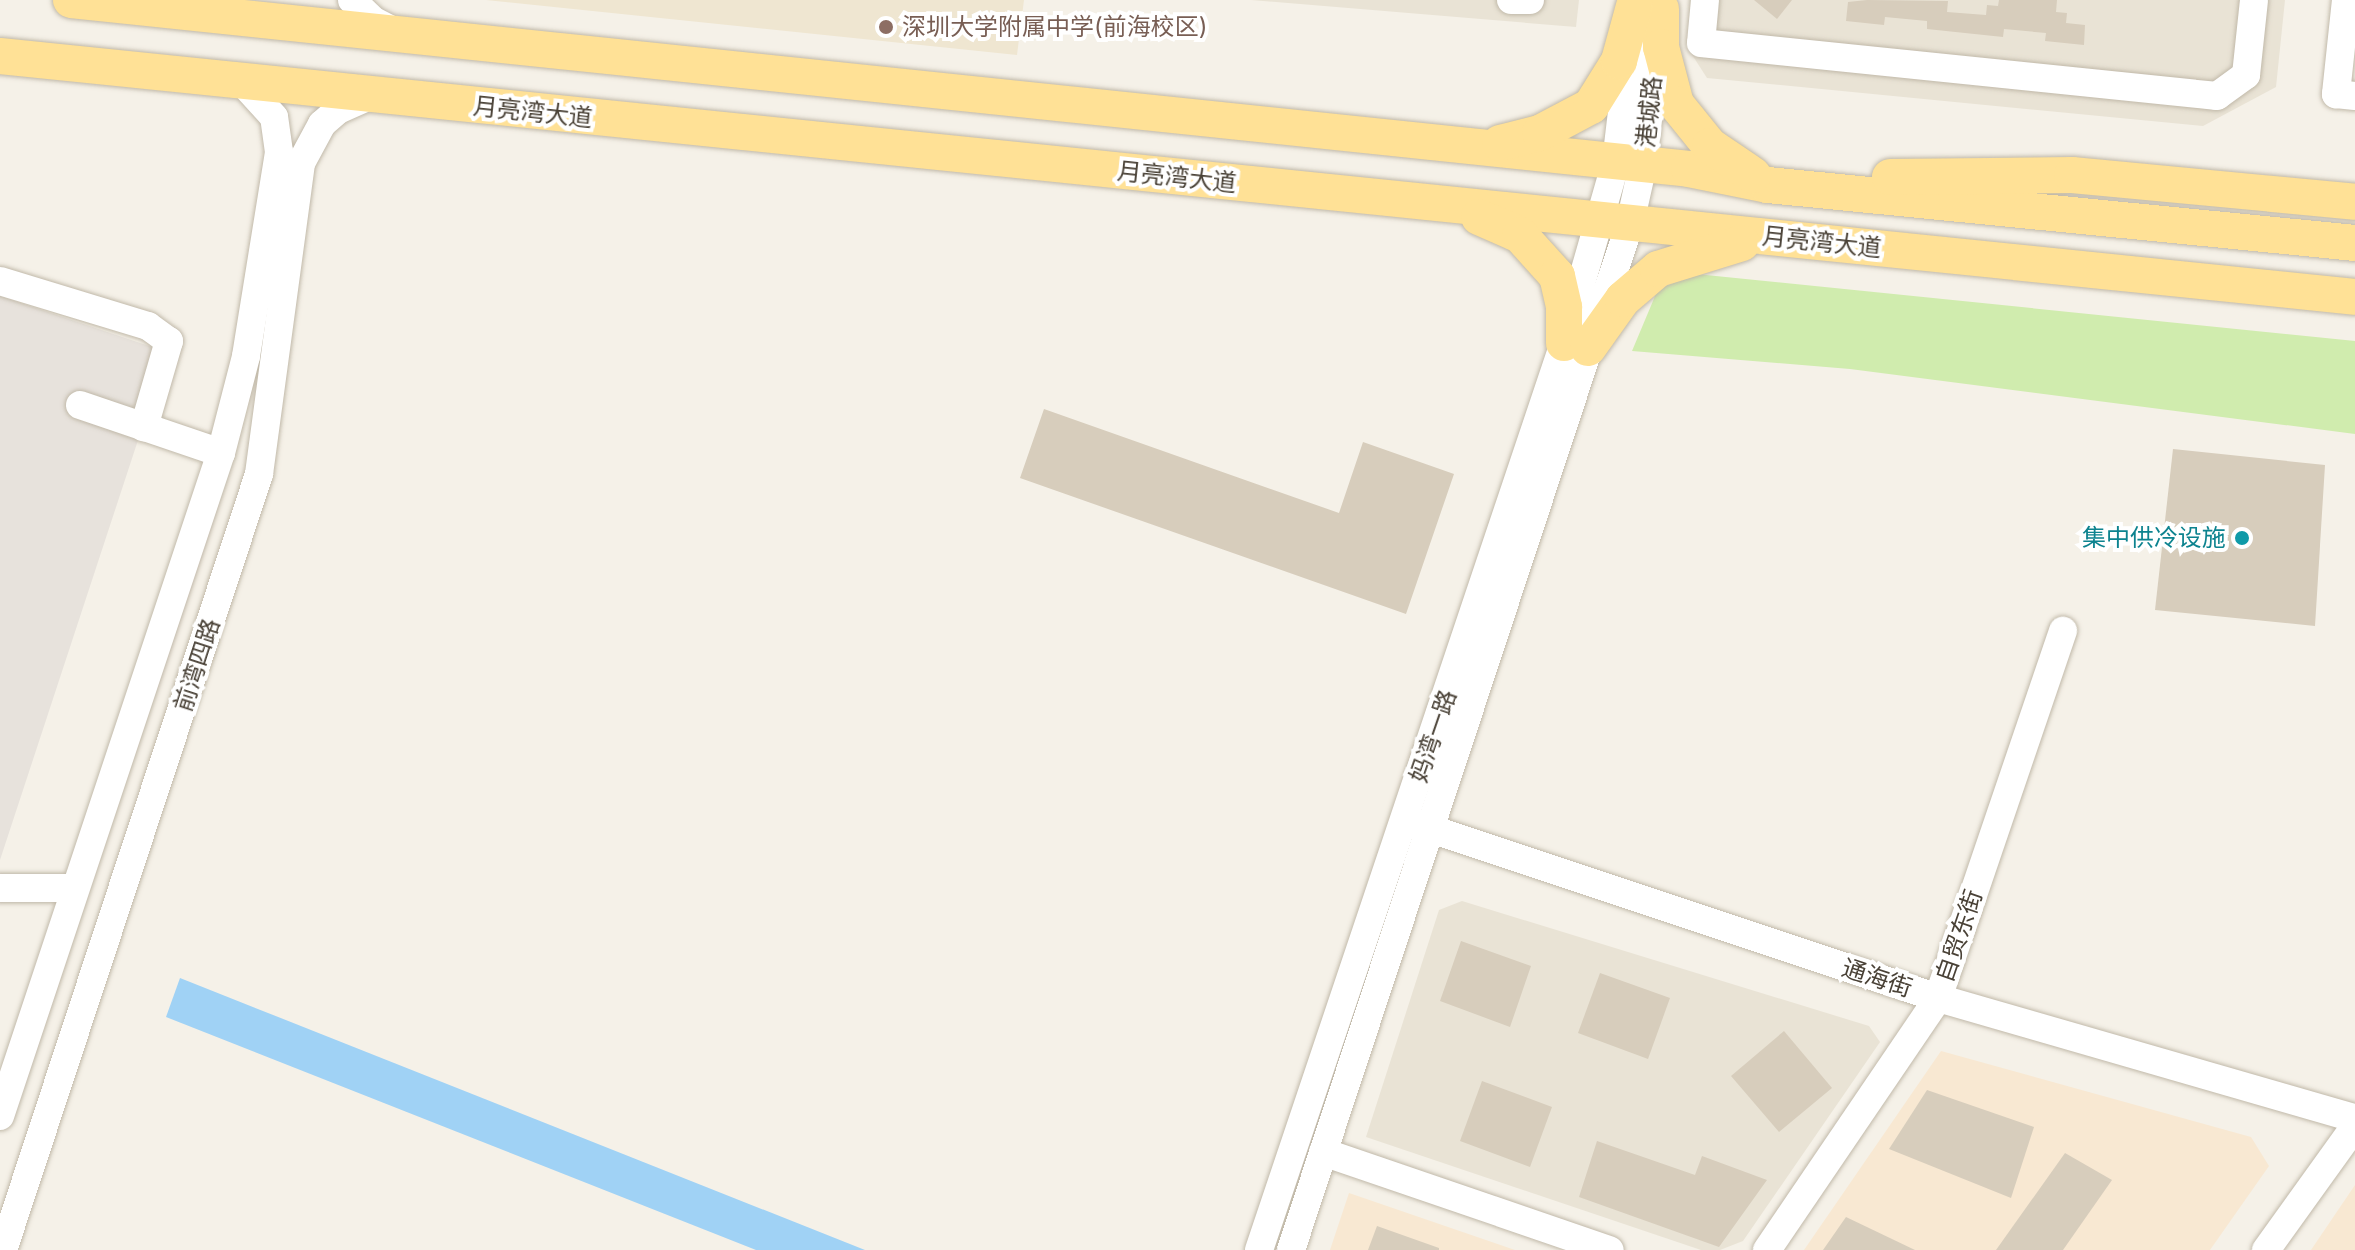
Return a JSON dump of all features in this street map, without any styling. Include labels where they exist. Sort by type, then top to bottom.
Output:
[{"type":"main road","points":[[71,0],[1630,164],[1782,186],[2355,243]]},
{"type":"main road","points":[[1459,146],[1505,143],[1540,133],[1591,106],[1619,61],[1648,4]]},
{"type":"main road","points":[[1648,4],[1676,104],[1710,146],[1782,186],[1837,178],[2072,175],[2355,202]]},
{"type":"main road","name":"月亮湾大道","points":[[0,56],[2355,297]]},
{"type":"main road","points":[[1444,204],[1520,235],[1539,251],[1557,276],[1576,345],[1658,269],[1709,250],[1787,239]]},
{"type":"street","points":[[193,13],[237,0]]},
{"type":"street","points":[[352,0],[374,21],[402,35]]},
{"type":"street","points":[[1511,0],[1530,0]]},
{"type":"street","points":[[1705,0],[1701,43],[2217,96],[2246,75],[2254,0]]},
{"type":"street","points":[[2346,0],[2336,94],[2355,96]]},
{"type":"street","name":"港城路","points":[[1616,221],[1630,164],[1648,4]]},
{"type":"street","name":"前湾四路","points":[[0,1116],[73,888],[221,453],[246,356],[279,152],[274,117],[242,82]]},
{"type":"street","name":"前湾四路","points":[[3,1250],[259,474],[301,163],[322,124],[338,110],[371,95]]},
{"type":"street","name":"妈湾一路","points":[[1259,1250],[1417,825],[1616,221]]},
{"type":"street","points":[[0,281],[148,326],[169,341],[144,427]]},
{"type":"street","points":[[80,405],[221,453]]},
{"type":"street","name":"自贸东街","points":[[1767,1250],[1938,998],[2063,631]]},
{"type":"street","name":"妈湾一路","points":[[1291,1250],[1323,1152],[1417,825]]},
{"type":"street","name":"通海街","points":[[1417,825],[1938,998],[2355,1118]]},
{"type":"street","points":[[0,888],[73,888]]},
{"type":"street","points":[[2266,1250],[2355,1126]]},
{"type":"street","points":[[1323,1152],[1610,1250]]},
{"type":"shaded area","name":"深圳大学附属中学(前海校区)","points":[[486,0],[1024,0],[1017,55]]},
{"type":"shaded area","points":[[1251,0],[1579,0],[1576,27]]},
{"type":"shaded area","points":[[1692,0],[2285,0],[2276,87],[2203,126],[1707,78],[1687,47]]},
{"type":"shaded area","points":[[0,296],[167,352],[0,860]]},
{"type":"shaded area","points":[[1462,901],[1869,1026],[1880,1042],[1743,1241],[1720,1250],[1701,1250],[1366,1137],[1439,910]]},
{"type":"shaded area","points":[[1941,1051],[2251,1137],[2269,1166],[2210,1250],[1804,1250]]},
{"type":"shaded area","points":[[2355,1185],[2355,1250],[2311,1250]]},
{"type":"shaded area","points":[[1349,1193],[1515,1250],[1330,1250]]},
{"type":"green space","points":[[1696,274],[2355,341],[2355,434],[1850,369],[1632,351],[1658,289]]},
{"type":"water","points":[[180,978],[865,1250],[756,1250],[166,1017]]},
{"type":"building","points":[[1754,0],[1792,0],[1777,19]]},
{"type":"building","points":[[1999,0],[2057,0],[2056,12],[2067,13],[2066,23],[2085,25],[2084,45],[2045,41],[2046,33],[2004,29],[2003,37],[1927,29],[1927,21],[1885,17],[1884,25],[1846,21],[1848,2],[1948,1],[1947,12],[1986,15],[1987,5],[1998,6]]},
{"type":"building","points":[[1044,409],[1339,513],[1363,442],[1454,474],[1406,614],[1020,478]]},
{"type":"building","name":"集中供冷设施","points":[[2173,449],[2325,465],[2315,626],[2155,610]]},
{"type":"building","points":[[1461,941],[1531,966],[1510,1027],[1440,1001]]},
{"type":"building","points":[[1600,973],[1670,998],[1648,1059],[1578,1033]]},
{"type":"building","points":[[1784,1031],[1832,1088],[1779,1132],[1731,1076]]},
{"type":"building","points":[[1482,1081],[1552,1107],[1530,1167],[1460,1141]]},
{"type":"building","points":[[1927,1090],[2034,1127],[2011,1198],[1889,1149]]},
{"type":"building","points":[[1597,1141],[1695,1175],[1702,1156],[1767,1180],[1719,1247],[1579,1197]]},
{"type":"building","points":[[2065,1153],[2112,1180],[2063,1250],[1996,1250]]},
{"type":"building","points":[[1846,1217],[1915,1250],[1823,1250]]},
{"type":"building","points":[[1377,1226],[1439,1248],[1439,1250],[1368,1250]]},
{"type":"place","name":"深圳大学附属中学(前海校区)","points":[[886,27]]},
{"type":"place","name":"集中供冷设施","points":[[2242,538]]}]
